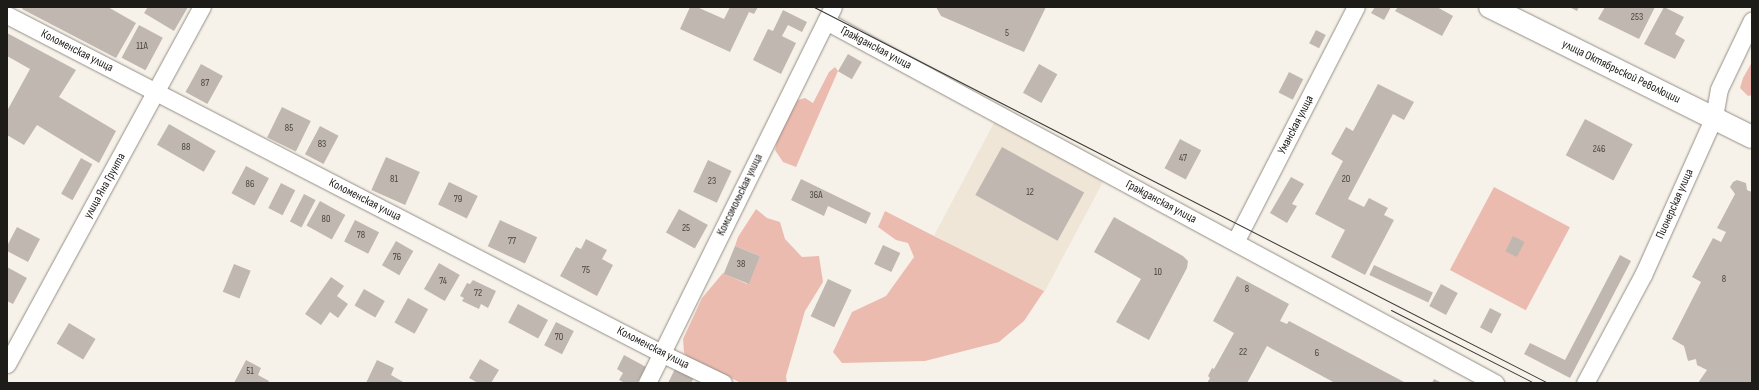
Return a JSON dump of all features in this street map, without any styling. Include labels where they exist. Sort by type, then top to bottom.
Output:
[{"type":"main road","name":"улица Октябрьской Революции","points":[[1490,7],[1752,137]]},
{"type":"street","name":"улица Яна Грунта","points":[[7,364],[157,92],[202,7]]},
{"type":"street","name":"Уманская улица","points":[[1235,242],[1356,7]]},
{"type":"street","name":"Гражданская улица","points":[[831,11],[1235,242],[1495,383]]},
{"type":"street","name":"Комсомольская улица","points":[[647,383],[831,11]]},
{"type":"street","name":"Коломенская улица","points":[[7,15],[661,353],[723,383]]},
{"type":"street","name":"Пионерская улица","points":[[1588,382],[1643,275],[1714,117],[1719,89],[1752,20]]},
{"type":"shaded area","points":[[1752,62],[1752,95],[1748,96],[1740,88],[1743,78]]},
{"type":"shaded area","points":[[835,67],[838,71],[796,167],[783,162],[775,150],[781,122],[798,100],[805,98],[813,103],[829,72]]},
{"type":"shaded area","points":[[996,119],[1105,177],[1044,294],[934,236]]},
{"type":"shaded area","points":[[1494,187],[1570,227],[1526,310],[1450,270]]},
{"type":"shaded area","points":[[756,209],[767,218],[780,222],[785,239],[802,257],[819,256],[823,282],[805,311],[786,376],[787,383],[741,383],[715,370],[692,362],[684,353],[683,339],[702,298],[723,273],[747,284],[760,256],[735,246],[738,237]]},
{"type":"shaded area","points":[[885,211],[1044,291],[1024,321],[999,342],[925,361],[842,363],[833,352],[852,312],[886,296],[914,257],[908,243],[896,240],[878,227]]},
{"type":"building","points":[[23,7],[108,7],[136,23],[116,58],[22,9]]},
{"type":"building","points":[[148,7],[188,7],[174,31],[144,13]]},
{"type":"building","points":[[690,7],[697,7],[724,19],[730,7],[758,7],[754,14],[749,12],[730,52],[680,29]]},
{"type":"building","points":[[936,7],[1046,7],[1024,52],[941,16]]},
{"type":"building","points":[[1375,7],[1391,7],[1384,20],[1371,13]]},
{"type":"building","points":[[1398,7],[1437,7],[1453,16],[1442,36],[1395,11]]},
{"type":"building","points":[[1569,7],[1579,7],[1577,11]]},
{"type":"building","points":[[1605,7],[1655,7],[1639,39],[1598,19]]},
{"type":"building","points":[[1664,7],[1684,17],[1675,34],[1685,40],[1675,59],[1644,44]]},
{"type":"building","points":[[783,10],[807,22],[802,32],[788,25],[782,36],[796,43],[781,74],[753,60],[768,29],[773,31]]},
{"type":"building","points":[[139,25],[163,38],[145,70],[122,58]]},
{"type":"building","points":[[1316,30],[1326,35],[1319,48],[1309,43]]},
{"type":"building","points":[[7,33],[76,70],[59,97],[116,131],[99,163],[37,125],[24,145],[7,135],[7,111],[30,69],[7,56]]},
{"type":"building","points":[[848,54],[862,62],[852,79],[838,71]]},
{"type":"building","points":[[201,64],[223,76],[207,104],[185,92]]},
{"type":"building","points":[[1039,64],[1057,74],[1041,103],[1023,93]]},
{"type":"building","points":[[1289,72],[1303,79],[1293,100],[1279,92]]},
{"type":"building","points":[[1378,84],[1414,102],[1404,120],[1393,114],[1348,199],[1364,207],[1369,198],[1388,208],[1384,215],[1394,220],[1365,275],[1331,257],[1345,230],[1315,214],[1343,161],[1331,154],[1346,127],[1353,131]]},
{"type":"building","points":[[282,107],[311,121],[296,152],[267,138]]},
{"type":"building","points":[[1585,119],[1633,144],[1613,181],[1566,155]]},
{"type":"building","points":[[169,124],[216,151],[204,172],[157,145]]},
{"type":"building","points":[[320,126],[339,136],[324,164],[305,154]]},
{"type":"building","points":[[1180,139],[1201,150],[1186,179],[1165,168]]},
{"type":"building","points":[[1002,147],[1084,193],[1058,241],[975,195]]},
{"type":"building","points":[[386,157],[420,172],[405,205],[371,190]]},
{"type":"building","points":[[81,158],[92,164],[72,200],[61,194]]},
{"type":"building","points":[[708,160],[732,171],[717,203],[693,192]]},
{"type":"building","points":[[246,166],[269,178],[254,206],[231,193]]},
{"type":"building","points":[[1291,177],[1304,184],[1292,204],[1297,206],[1287,223],[1270,213]]},
{"type":"building","points":[[801,179],[871,213],[866,224],[828,206],[824,216],[791,200]]},
{"type":"building","points":[[1737,180],[1746,183],[1747,190],[1752,192],[1752,383],[1698,383],[1707,370],[1697,365],[1696,359],[1688,361],[1684,346],[1672,339],[1701,282],[1692,277],[1713,238],[1721,242],[1726,232],[1717,228],[1735,194],[1730,187],[1733,182]]},
{"type":"building","points":[[449,182],[478,196],[467,218],[438,204]]},
{"type":"building","points":[[281,183],[295,190],[283,215],[268,208]]},
{"type":"building","points":[[304,194],[316,200],[302,228],[290,222]]},
{"type":"building","points":[[320,201],[345,215],[332,240],[306,225]]},
{"type":"building","points":[[679,209],[708,225],[695,249],[666,233]]},
{"type":"building","points":[[1114,217],[1183,256],[1188,261],[1187,268],[1149,340],[1116,322],[1141,279],[1094,252]]},
{"type":"building","points":[[355,220],[379,232],[368,254],[344,241]]},
{"type":"building","points":[[500,220],[537,237],[525,264],[488,246]]},
{"type":"building","points":[[17,227],[40,239],[28,262],[7,251],[7,246]]},
{"type":"building","points":[[1513,236],[1525,242],[1517,257],[1505,251]]},
{"type":"building","points":[[586,239],[607,250],[602,259],[613,265],[597,296],[560,276],[576,247],[581,249]]},
{"type":"building","points":[[396,241],[413,251],[399,275],[382,265]]},
{"type":"building","points":[[883,245],[900,253],[891,272],[874,264]]},
{"type":"building","points":[[735,246],[760,256],[749,284],[724,274]]},
{"type":"building","points":[[1620,255],[1631,261],[1570,378],[1524,354],[1530,343],[1565,360]]},
{"type":"building","points":[[439,263],[460,275],[445,301],[424,289]]},
{"type":"building","points":[[234,264],[251,271],[239,299],[223,292]]},
{"type":"building","points":[[1374,265],[1433,292],[1428,302],[1369,275]]},
{"type":"building","points":[[7,267],[27,278],[13,304],[7,301]]},
{"type":"building","points":[[1237,276],[1289,304],[1280,321],[1287,324],[1289,321],[1406,383],[1335,383],[1267,346],[1247,383],[1207,383],[1210,378],[1208,376],[1212,368],[1214,369],[1234,333],[1213,321]]},
{"type":"building","points":[[331,277],[344,286],[337,296],[348,304],[338,318],[330,312],[321,325],[305,314]]},
{"type":"building","points":[[828,279],[852,290],[834,327],[811,316]]},
{"type":"building","points":[[473,280],[496,291],[488,308],[481,304],[479,309],[462,301],[464,298],[460,296],[467,283],[470,284]]},
{"type":"building","points":[[1441,284],[1458,293],[1446,315],[1429,306]]},
{"type":"building","points":[[364,289],[385,301],[375,317],[354,305]]},
{"type":"building","points":[[408,298],[428,309],[415,334],[394,322]]},
{"type":"building","points":[[518,304],[548,320],[538,339],[508,323]]},
{"type":"building","points":[[1490,308],[1502,314],[1492,334],[1480,328]]},
{"type":"building","points":[[556,322],[574,331],[562,354],[544,345]]},
{"type":"building","points":[[69,323],[96,339],[83,360],[57,344]]},
{"type":"building","points":[[624,355],[646,367],[637,383],[625,383],[619,380],[623,373],[617,369]]},
{"type":"building","points":[[480,359],[499,370],[491,383],[478,383],[469,378]]},
{"type":"building","points":[[246,360],[261,368],[258,375],[269,381],[268,383],[234,383]]},
{"type":"building","points":[[377,360],[394,368],[391,375],[405,383],[366,383]]},
{"type":"building","points":[[675,369],[694,378],[691,383],[668,383]]},
{"type":"building","points":[[1434,379],[1442,383],[1432,383]]},
{"type":"tram line","points":[[814,7],[1548,383]]},
{"type":"tram line","points":[[1391,310],[1534,383]]}]
